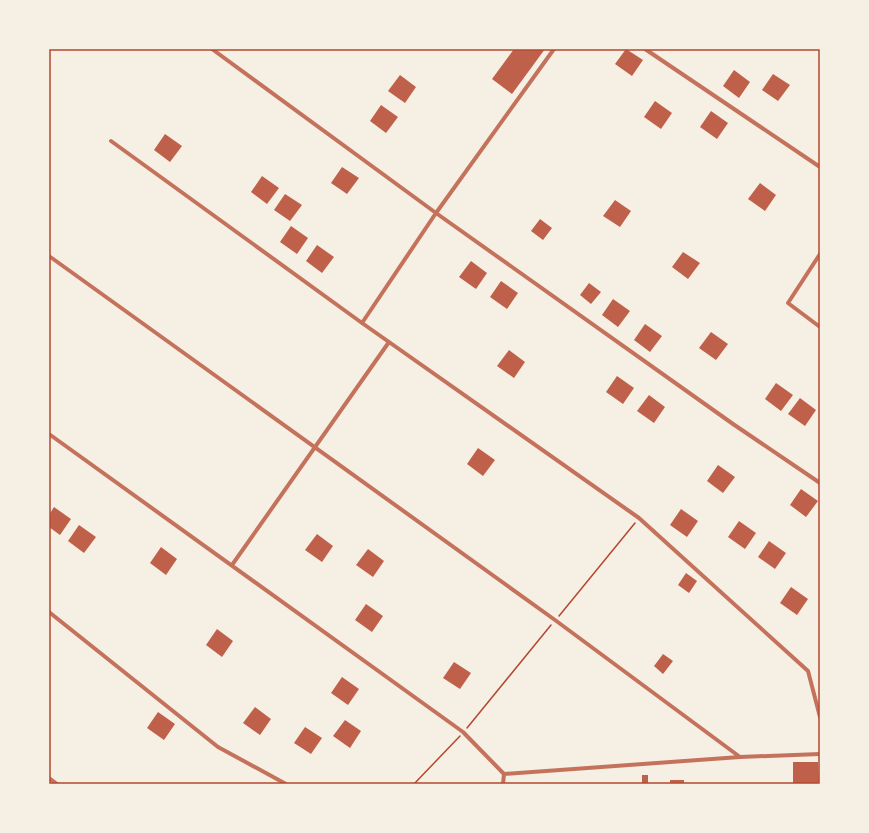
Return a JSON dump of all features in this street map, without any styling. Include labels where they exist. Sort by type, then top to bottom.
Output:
[{"type":"street","points":[[212,49],[436,213],[733,424],[820,483]]},
{"type":"street","points":[[362,323],[436,213],[554,49]]},
{"type":"street","points":[[645,49],[820,167]]},
{"type":"street","points":[[112,141],[362,323],[640,518],[808,671],[820,717]]},
{"type":"street","points":[[820,254],[788,303],[820,327]]},
{"type":"street","points":[[49,256],[555,620],[740,757]]},
{"type":"street","points":[[232,566],[314,446],[389,342]]},
{"type":"street","points":[[49,434],[464,732],[504,774],[503,784]]},
{"type":"street","points":[[49,612],[218,746],[286,784]]},
{"type":"street","points":[[504,774],[740,757],[820,754]]},
{"type":"street","points":[[49,778],[57,784]]},
{"type":"path","points":[[414,784],[464,732],[640,518]]},
{"type":"building","points":[[514,49],[545,49],[512,94],[492,79]]},
{"type":"building","points":[[626,49],[643,60],[632,76],[615,64]]},
{"type":"building","points":[[734,70],[750,82],[739,98],[723,86]]},
{"type":"building","points":[[773,74],[790,85],[778,101],[762,90]]},
{"type":"building","points":[[400,75],[416,87],[405,103],[388,91]]},
{"type":"building","points":[[655,101],[672,113],[661,129],[644,117]]},
{"type":"building","points":[[381,105],[398,117],[386,133],[370,121]]},
{"type":"building","points":[[711,111],[728,123],[717,139],[700,127]]},
{"type":"building","points":[[165,134],[182,146],[170,162],[154,150]]},
{"type":"building","points":[[342,167],[359,178],[347,194],[331,183]]},
{"type":"building","points":[[262,176],[279,188],[267,204],[251,192]]},
{"type":"building","points":[[760,183],[776,195],[765,211],[748,199]]},
{"type":"building","points":[[285,194],[302,205],[290,221],[274,210]]},
{"type":"building","points":[[615,200],[631,211],[620,227],[603,216]]},
{"type":"building","points":[[540,219],[552,228],[543,240],[531,231]]},
{"type":"building","points":[[291,226],[308,238],[297,254],[280,242]]},
{"type":"building","points":[[317,245],[334,257],[322,273],[306,261]]},
{"type":"building","points":[[683,252],[700,263],[688,279],[672,267]]},
{"type":"building","points":[[471,261],[487,273],[476,289],[459,277]]},
{"type":"building","points":[[501,281],[518,293],[507,309],[490,297]]},
{"type":"building","points":[[589,283],[601,292],[591,304],[580,295]]},
{"type":"building","points":[[613,299],[630,311],[618,327],[602,315]]},
{"type":"building","points":[[645,324],[662,336],[650,352],[634,340]]},
{"type":"building","points":[[711,332],[728,344],[716,360],[699,348]]},
{"type":"building","points":[[509,350],[525,362],[514,378],[497,366]]},
{"type":"building","points":[[617,376],[634,388],[623,404],[606,392]]},
{"type":"building","points":[[776,383],[793,395],[781,411],[765,399]]},
{"type":"building","points":[[649,395],[665,407],[654,423],[637,411]]},
{"type":"building","points":[[800,398],[816,410],[805,426],[788,414]]},
{"type":"building","points":[[478,448],[495,460],[483,476],[467,464]]},
{"type":"building","points":[[718,465],[735,477],[723,493],[707,481]]},
{"type":"building","points":[[801,489],[818,501],[806,517],[790,505]]},
{"type":"building","points":[[54,507],[71,519],[60,535],[49,527],[49,515]]},
{"type":"building","points":[[681,509],[698,521],[687,537],[670,525]]},
{"type":"building","points":[[739,521],[756,533],[745,549],[728,537]]},
{"type":"building","points":[[79,525],[96,537],[84,553],[68,541]]},
{"type":"building","points":[[317,534],[333,546],[322,562],[305,550]]},
{"type":"building","points":[[769,541],[786,553],[775,569],[758,557]]},
{"type":"building","points":[[161,547],[177,559],[166,575],[150,563]]},
{"type":"building","points":[[368,549],[384,561],[373,577],[356,565]]},
{"type":"building","points":[[686,573],[697,581],[689,593],[678,585]]},
{"type":"building","points":[[791,587],[808,599],[797,615],[780,603]]},
{"type":"building","points":[[366,604],[383,616],[372,632],[355,620]]},
{"type":"building","points":[[217,629],[233,641],[222,657],[206,645]]},
{"type":"building","points":[[663,654],[673,661],[663,674],[654,666]]},
{"type":"building","points":[[454,662],[471,673],[460,689],[443,678]]},
{"type":"building","points":[[342,677],[359,689],[348,705],[331,693]]},
{"type":"building","points":[[255,707],[271,719],[260,735],[243,723]]},
{"type":"building","points":[[158,712],[175,724],[164,740],[147,728]]},
{"type":"building","points":[[345,720],[361,731],[350,748],[333,736]]},
{"type":"building","points":[[305,727],[322,738],[311,754],[294,743]]},
{"type":"building","points":[[793,762],[818,762],[819,784],[793,784]]},
{"type":"building","points":[[642,775],[648,775],[648,784],[642,784]]},
{"type":"building","points":[[670,780],[684,780],[684,784],[670,784]]}]
